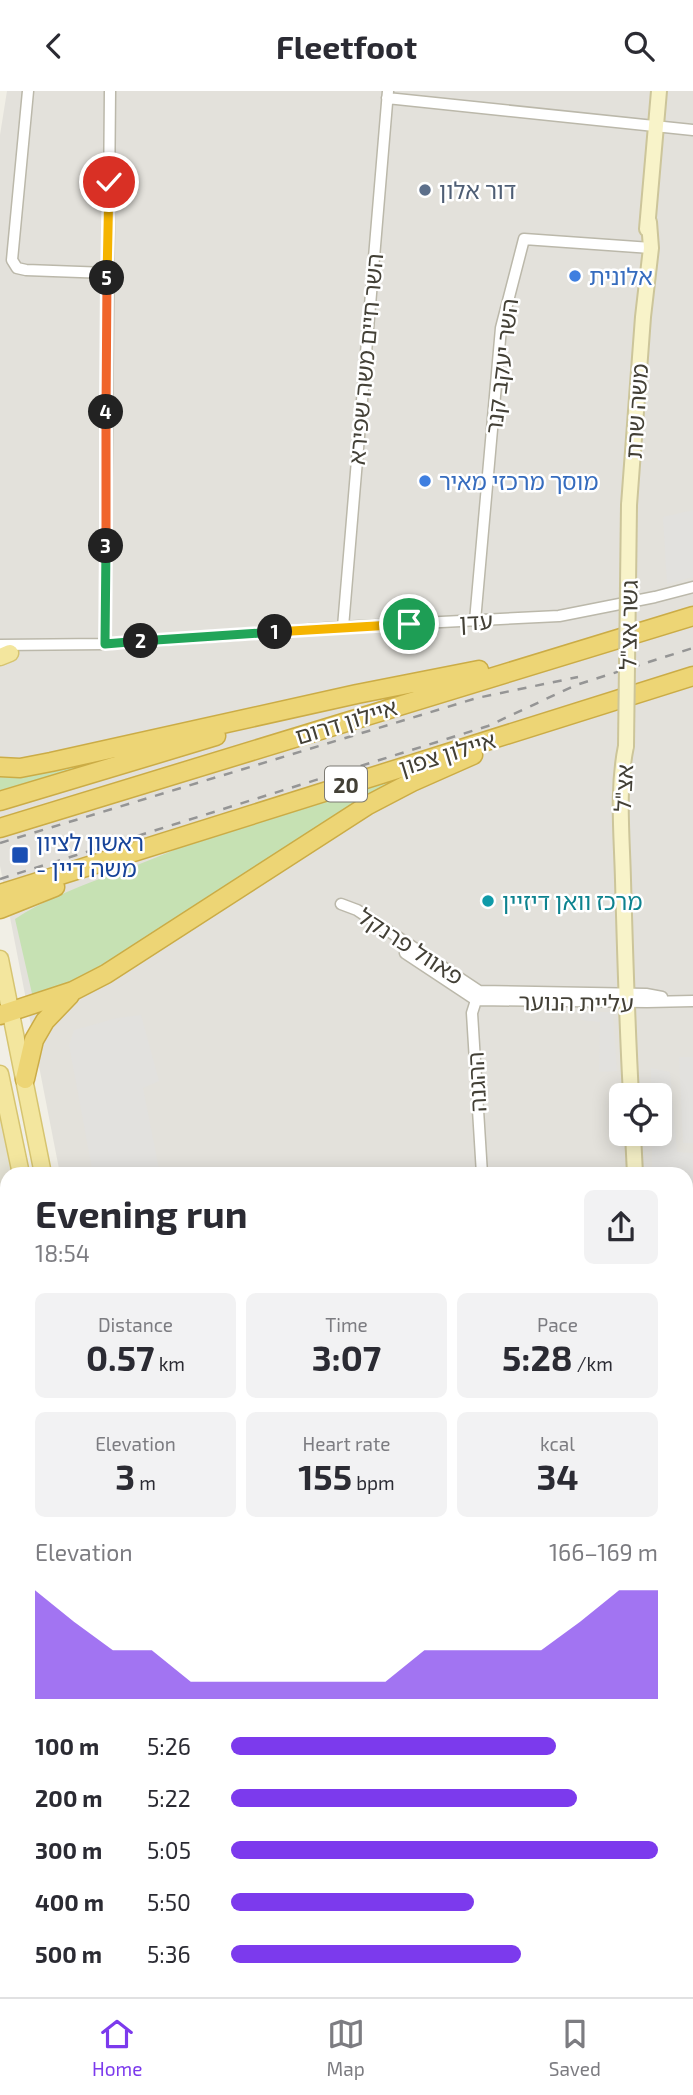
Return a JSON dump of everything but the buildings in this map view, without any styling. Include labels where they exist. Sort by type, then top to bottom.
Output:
[{"type":"highway","name":"איילון דרום","points":[[0,828],[693,616]]},
{"type":"highway","points":[[0,767],[20,768],[51,762],[357,694],[558,656]]},
{"type":"highway","name":"איילון צפון","points":[[0,894],[693,676]]},
{"type":"highway","points":[[0,801],[357,694]]},
{"type":"highway","points":[[6,1014],[73,991],[127,962],[368,805],[454,763],[613,702]]},
{"type":"highway","points":[[0,909],[184,835]]},
{"type":"highway","points":[[25,1079],[34,1040],[45,1021],[73,991]]},
{"type":"main road","points":[[0,959],[6,1014],[25,1079],[42,1167]]},
{"type":"main road","points":[[0,1074],[20,1167]]},
{"type":"street","points":[[28,91],[12,260],[18,268],[26,270],[107,273]]},
{"type":"street","points":[[105,644],[110,91]]},
{"type":"street","name":"משה שרת","points":[[629,505],[659,91]]},
{"type":"street","points":[[387,95],[693,129]]},
{"type":"street","name":"השר חיים משה שפירא","points":[[343,627],[387,95]]},
{"type":"street","name":"השר יעקב קנר","points":[[475,621],[501,328],[524,239],[647,248]]},
{"type":"street","name":"גשר אצ\"ל","points":[[626,746],[629,505]]},
{"type":"street","name":"עדן","points":[[3,649],[559,616],[664,596],[693,587]]},
{"type":"street","name":"אצ\"ל","points":[[626,746],[622,764],[621,813],[630,1083]]},
{"type":"street","name":"פאוול פרנקל","points":[[341,904],[357,910],[407,949],[477,996]]},
{"type":"street","name":"עליית הנוער","points":[[477,996],[693,1001]]},
{"type":"street","name":"ההגנה","points":[[477,996],[472,1013],[482,1167]]},
{"type":"street","points":[[634,1146],[635,1167]]},
{"type":"shaded area","points":[[7,91],[693,91],[693,1167],[59,1167],[0,866],[0,135]]},
{"type":"shaded area","points":[[693,510],[693,577],[667,584],[663,517]]},
{"type":"shaded area","points":[[580,1012],[613,1012],[617,1071],[599,1072],[600,1022],[581,1020]]},
{"type":"shaded area","points":[[141,1015],[159,1081],[143,1088],[159,1167],[92,1167],[69,1045],[74,1030],[117,1018]]},
{"type":"shaded area","points":[[679,1057],[693,1057],[693,1143],[683,1143]]},
{"type":"shaded area","points":[[651,1068],[670,1072],[671,1083],[651,1083]]},
{"type":"shaded area","points":[[672,1095],[677,1152],[693,1153],[693,1167],[652,1167],[652,1146],[672,1146]]},
{"type":"shaded area","points":[[0,1116],[11,1167],[0,1167]]},
{"type":"green space","points":[[88,761],[92,769],[0,794],[0,776],[3,773]]},
{"type":"green space","points":[[385,781],[388,787],[92,973],[33,998],[15,919],[79,887],[191,842]]},
{"type":"railway","points":[[0,879],[488,726],[576,685],[693,648]]},
{"type":"railway","points":[[0,843],[477,698],[578,677]]},
{"type":"place","name":"דור אלון","points":[[425,190]]},
{"type":"place","name":"אלונית","points":[[575,276]]},
{"type":"place","name":"מוסך מרכזי מאיר","points":[[425,481]]},
{"type":"place","name":"ראשון לציון - משה דיין","points":[[20,855]]},
{"type":"place","name":"מרכז וואן דיזיין","points":[[488,901]]},
{"type":"route","points":[[109,182],[105,644],[409,624]]}]
